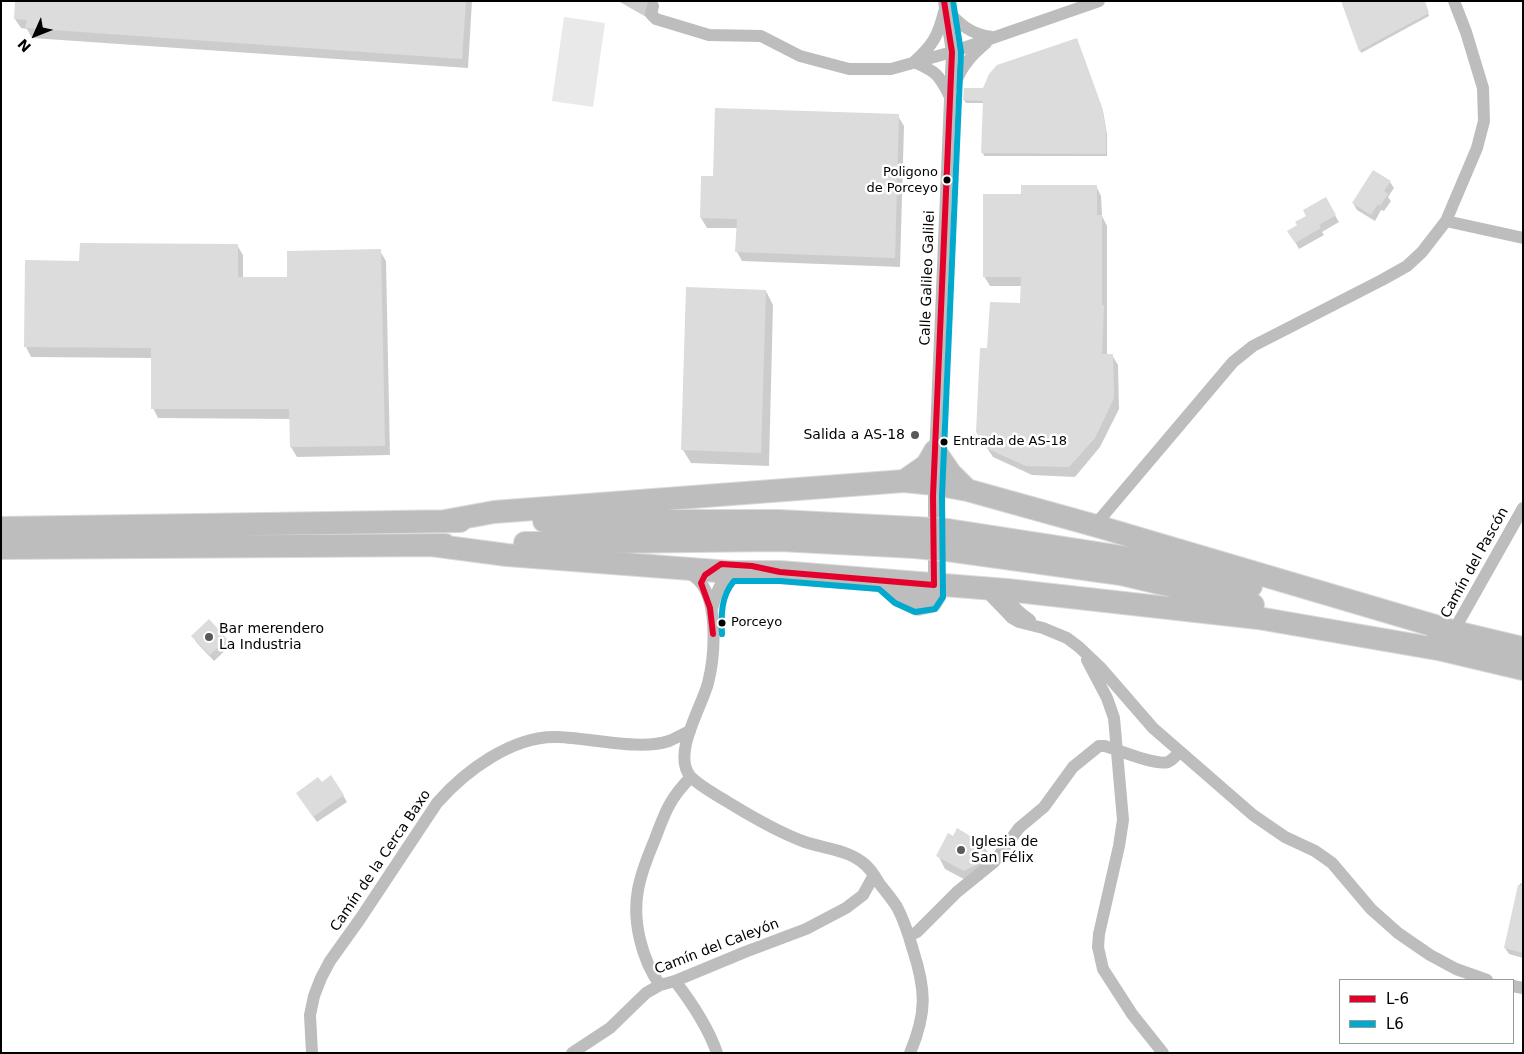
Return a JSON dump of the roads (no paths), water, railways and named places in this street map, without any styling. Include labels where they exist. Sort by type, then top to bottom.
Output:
[{"type":"highway","points":[[904,481],[927,465],[935,451],[950,473],[967,490]]},
{"type":"highway","points":[[446,520],[494,512],[904,481],[934,490],[967,490],[1100,527],[1448,637],[1523,668]]},
{"type":"highway","points":[[1,528],[446,520],[779,521],[915,538],[1122,557],[1448,637]]},
{"type":"highway","points":[[1,548],[431,545],[915,538]]},
{"type":"highway","points":[[431,545],[507,555],[684,568],[720,573],[752,566],[780,572],[883,581],[900,594],[918,604],[931,601],[935,594],[934,585],[983,588],[1448,637],[1523,648]]},
{"type":"street","points":[[653,6],[651,14],[656,19],[708,35],[761,36],[800,56],[849,69],[891,69],[952,52],[1099,1]]},
{"type":"street","points":[[1100,527],[1101,518],[1233,362],[1253,346],[1406,266],[1422,252],[1446,221],[1477,148],[1484,121],[1484,88],[1454,1]]},
{"type":"street","points":[[944,5],[959,24],[979,35],[994,37]]},
{"type":"street","points":[[914,62],[930,47],[939,29],[944,5]]},
{"type":"street","name":"Calle Galileo Galilei","points":[[934,585],[935,451],[952,52],[944,5]]},
{"type":"street","points":[[950,98],[960,70],[969,58],[994,37]]},
{"type":"street","points":[[914,62],[930,69],[942,78],[950,98]]},
{"type":"street","points":[[1446,221],[1523,238]]},
{"type":"street","name":"Camín del Pascón","points":[[1448,637],[1523,508]]},
{"type":"street","points":[[712,612],[707,597],[720,573]]},
{"type":"street","points":[[720,573],[722,580],[712,612],[713,655],[710,674],[702,702],[690,731],[685,756],[686,769],[691,777],[737,808],[804,842],[853,857],[863,862],[874,875],[897,908],[909,936],[923,984],[924,1003],[920,1023],[910,1053]]},
{"type":"street","points":[[983,588],[1012,618],[1067,638],[1079,647],[1100,667],[1153,728],[1253,814],[1284,837],[1315,850],[1332,863],[1371,909],[1398,933],[1430,955],[1456,969],[1485,979]]},
{"type":"street","points":[[1007,590],[1008,599],[1018,612],[1043,628]]},
{"type":"street","points":[[1079,647],[1107,698],[1114,718],[1123,820],[1099,934],[1098,947],[1101,963],[1132,1014],[1163,1053]]},
{"type":"street","name":"Camín de la Cerca Baxo","points":[[312,1053],[310,1015],[314,996],[330,961],[437,803],[449,789],[483,761],[540,738],[557,737],[642,744],[668,741],[690,731]]},
{"type":"street","points":[[909,936],[917,932],[957,892],[994,862],[1019,828],[1044,807],[1073,767],[1099,746],[1105,746],[1152,761],[1166,762],[1180,752]]},
{"type":"street","points":[[660,985],[651,972],[643,954],[637,920],[637,892],[642,871],[671,799],[691,777]]},
{"type":"street","name":"Camín del Caleyón","points":[[572,1053],[610,1028],[646,993],[660,985],[675,981],[806,929],[846,908],[862,895],[874,875]]},
{"type":"street","points":[[675,981],[688,998],[712,1039],[717,1053]]},
{"type":"place","name":"Poligono de Porceyo","points":[[947,180]]},
{"type":"place","name":"Salida a AS-18","points":[[915,435]]},
{"type":"place","name":"Entrada de AS-18","points":[[944,442]]},
{"type":"place","name":"Porceyo","points":[[722,623]]},
{"type":"place","name":"Bar merendero La Industria","points":[[209,637]]},
{"type":"place","name":"Iglesia de San Félix","points":[[961,850]]}]
